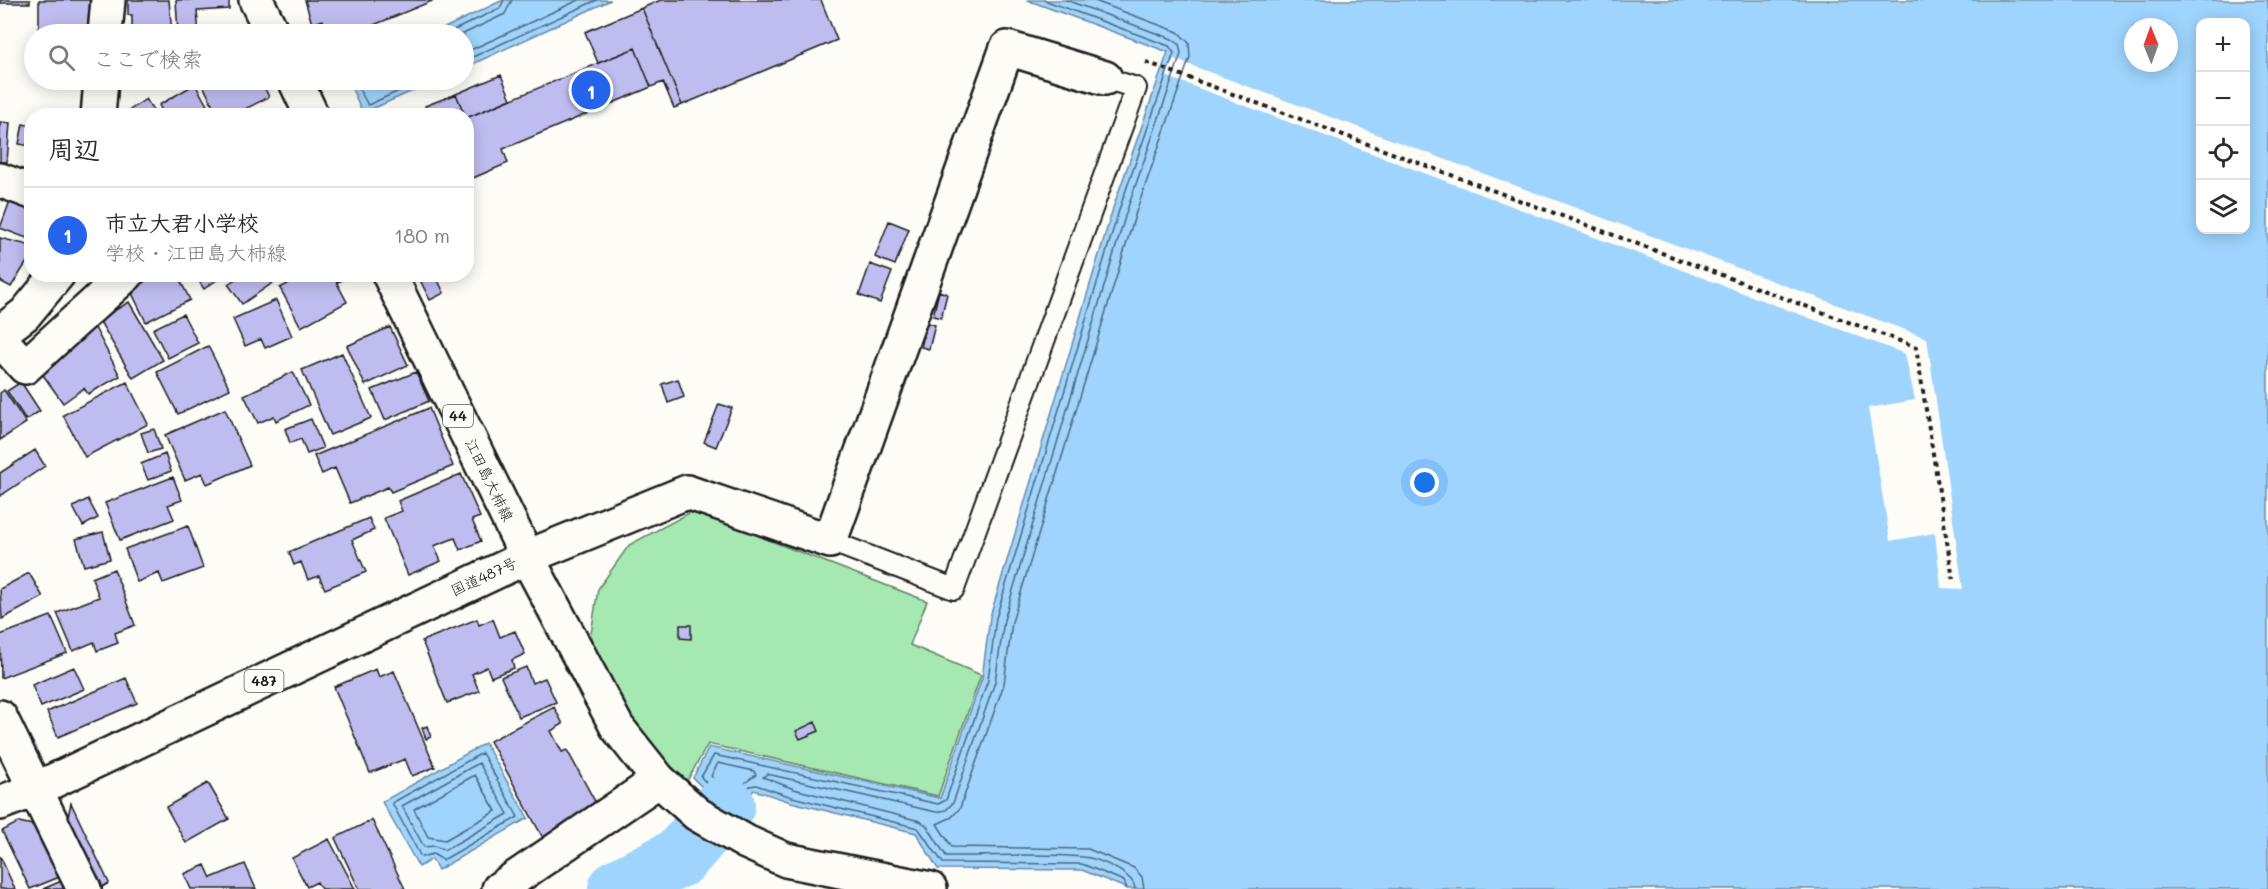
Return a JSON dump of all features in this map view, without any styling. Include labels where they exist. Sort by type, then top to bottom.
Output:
[{"type":"main road","points":[[106,24],[108,0]]},
{"type":"main road","points":[[256,0],[268,24]]},
{"type":"main road","points":[[526,557],[687,492],[830,541],[1007,48],[1105,78]]},
{"type":"main road","points":[[99,108],[100,90]]},
{"type":"main road","points":[[300,90],[308,108]]},
{"type":"main road","points":[[0,180],[24,189]]},
{"type":"main road","points":[[0,333],[25,314],[51,282]]},
{"type":"main road","points":[[0,339],[25,368],[118,282]]},
{"type":"main road","name":"江田島大柿線","points":[[393,282],[526,557]]},
{"type":"main road","name":"国道487号","points":[[0,803],[34,790],[526,557],[617,727],[659,780],[697,814],[746,842],[786,860],[930,889]]},
{"type":"main road","points":[[0,717],[84,889]]},
{"type":"main road","points":[[499,889],[659,780]]},
{"type":"lane","points":[[830,541],[954,589],[1136,88],[1105,78]]},
{"type":"path","points":[[1136,88],[1147,60],[1916,347],[1953,579]]},
{"type":"green space","points":[[693,511],[927,601],[910,645],[981,675],[938,796],[708,744],[687,781],[656,759],[607,687],[591,634],[598,589],[629,545]]},
{"type":"water","points":[[503,0],[611,0],[474,63],[474,24],[453,24]]},
{"type":"water","points":[[1027,0],[2268,0],[2268,889],[1128,889],[1082,870],[938,869],[916,833],[791,802],[754,790],[735,811],[712,797],[693,778],[709,747],[940,798],[982,678],[990,617],[1114,205],[1168,52]]},
{"type":"water","points":[[353,90],[415,90],[374,108],[361,108]]},
{"type":"water","points":[[485,743],[528,818],[438,870],[432,859],[419,867],[382,802]]},
{"type":"pier","points":[[1174,59],[1927,338],[1963,589],[1941,588],[1935,533],[1890,541],[1868,408],[1915,400],[1905,354],[1166,76]]},
{"type":"building","points":[[0,0],[30,0],[30,3],[0,3]]},
{"type":"building","points":[[39,0],[93,0],[93,24],[39,24]]},
{"type":"building","points":[[128,0],[169,0],[171,24],[132,24],[132,15],[128,15]]},
{"type":"building","points":[[176,0],[229,0],[229,9],[197,11],[198,24],[177,24]]},
{"type":"building","points":[[305,0],[432,1],[376,24],[324,24],[323,20],[312,24]]},
{"type":"building","points":[[661,0],[821,0],[837,40],[682,105],[642,8]]},
{"type":"building","points":[[642,8],[682,105],[674,108],[663,82],[651,87],[635,48],[598,63],[585,32]]},
{"type":"building","points":[[635,48],[651,87],[503,149],[508,163],[474,178],[474,115]]},
{"type":"building","points":[[501,75],[511,99],[474,115],[474,108],[462,108],[456,94],[465,90],[474,90],[474,86]]},
{"type":"building","points":[[185,90],[198,90],[208,108],[161,108],[159,105]]},
{"type":"building","points":[[205,90],[266,90],[269,97],[247,108],[214,108]]},
{"type":"building","points":[[456,94],[462,108],[426,108],[425,106]]},
{"type":"building","points":[[146,99],[152,108],[133,108]]},
{"type":"building","points":[[0,122],[10,123],[7,162],[0,162]]},
{"type":"building","points":[[23,124],[24,124],[24,145],[19,144]]},
{"type":"building","points":[[14,190],[24,194],[24,237],[0,228]]},
{"type":"building","points":[[889,221],[909,229],[895,265],[875,257]]},
{"type":"building","points":[[0,238],[24,244],[24,267],[11,287],[0,281]]},
{"type":"building","points":[[870,264],[892,272],[880,303],[859,295]]},
{"type":"building","points":[[144,282],[181,282],[190,300],[146,322],[130,289]]},
{"type":"building","points":[[199,282],[214,282],[204,289]]},
{"type":"building","points":[[231,282],[274,282],[242,304],[228,284]]},
{"type":"building","points":[[291,282],[336,282],[347,302],[301,327],[280,288]]},
{"type":"building","points":[[421,282],[439,282],[444,293],[430,300]]},
{"type":"building","points":[[939,291],[947,294],[941,318],[933,316]]},
{"type":"building","points":[[276,300],[292,336],[265,348],[261,339],[245,346],[233,319]]},
{"type":"building","points":[[129,302],[163,360],[133,378],[99,320]]},
{"type":"building","points":[[183,314],[198,343],[168,358],[153,329]]},
{"type":"building","points":[[927,323],[935,325],[929,349],[921,347]]},
{"type":"building","points":[[94,326],[120,376],[88,394],[84,388],[63,403],[41,372]]},
{"type":"building","points":[[390,327],[408,365],[365,385],[347,346]]},
{"type":"building","points":[[208,346],[230,389],[178,414],[157,372]]},
{"type":"building","points":[[342,353],[371,418],[330,435],[302,370]]},
{"type":"building","points":[[293,372],[309,405],[276,421],[274,416],[258,423],[244,395]]},
{"type":"building","points":[[416,372],[429,401],[385,420],[372,390]]},
{"type":"building","points":[[678,379],[684,397],[668,403],[662,384]]},
{"type":"building","points":[[21,382],[40,411],[26,420],[7,391]]},
{"type":"building","points":[[127,382],[148,424],[85,457],[63,415]]},
{"type":"building","points":[[4,390],[26,423],[0,440],[0,393]]},
{"type":"building","points":[[719,404],[732,408],[716,447],[704,442]]},
{"type":"building","points":[[429,408],[453,466],[391,492],[388,487],[350,503],[335,468],[322,474],[314,456]]},
{"type":"building","points":[[225,409],[250,465],[207,484],[202,473],[185,480],[165,435]]},
{"type":"building","points":[[311,419],[323,448],[307,454],[301,439],[290,443],[285,429]]},
{"type":"building","points":[[154,429],[161,449],[148,453],[141,433]]},
{"type":"building","points":[[35,450],[45,466],[0,496],[0,473]]},
{"type":"building","points":[[165,454],[171,471],[148,480],[141,464]]},
{"type":"building","points":[[461,474],[480,517],[472,520],[481,541],[460,550],[455,538],[434,546],[441,561],[408,575],[384,518],[402,511],[398,501]]},
{"type":"building","points":[[173,477],[182,500],[168,505],[174,519],[120,540],[105,503]]},
{"type":"building","points":[[88,499],[98,518],[83,526],[73,507]]},
{"type":"building","points":[[369,518],[374,530],[352,540],[366,572],[325,589],[319,576],[308,580],[301,562],[294,565],[289,552]]},
{"type":"building","points":[[188,526],[203,568],[163,583],[159,573],[137,582],[125,549]]},
{"type":"building","points":[[103,532],[110,559],[84,566],[76,539]]},
{"type":"building","points":[[114,569],[135,625],[115,633],[118,643],[97,651],[94,642],[73,651],[57,613],[99,597],[92,578]]},
{"type":"building","points":[[29,573],[43,597],[2,619],[0,589]]},
{"type":"building","points":[[51,616],[67,653],[1,678],[0,635]]},
{"type":"building","points":[[477,619],[479,625],[493,619],[500,637],[515,631],[525,654],[512,660],[514,668],[491,677],[487,667],[472,674],[479,691],[447,703],[422,641]]},
{"type":"building","points":[[680,625],[691,625],[691,639],[680,638]]},
{"type":"building","points":[[74,667],[84,689],[41,707],[32,685]]},
{"type":"building","points":[[526,667],[532,683],[545,678],[556,702],[519,717],[501,677]]},
{"type":"building","points":[[376,669],[379,677],[394,671],[435,767],[412,776],[405,759],[370,773],[334,687]]},
{"type":"building","points":[[126,678],[137,703],[58,737],[47,712]]},
{"type":"building","points":[[554,707],[563,724],[551,731],[562,752],[567,750],[598,807],[543,838],[490,741]]},
{"type":"building","points":[[815,722],[819,731],[800,739],[796,731]]},
{"type":"building","points":[[427,726],[431,737],[426,739],[422,728]]},
{"type":"building","points":[[208,783],[229,819],[186,843],[166,807]]},
{"type":"building","points":[[71,803],[109,883],[99,889],[67,821]]},
{"type":"building","points":[[372,820],[405,889],[359,889],[335,838]]},
{"type":"building","points":[[19,822],[37,826],[62,876],[30,889],[2,831]]},
{"type":"building","points":[[329,839],[355,889],[321,889],[317,882],[307,887],[292,858]]},
{"type":"building","points":[[0,856],[15,889],[0,889]]},
{"type":"building","points":[[245,864],[256,889],[191,889],[184,874],[205,865],[211,878]]},
{"type":"building","points":[[66,879],[71,889],[43,889]]},
{"type":"waterway","points":[[618,889],[680,857],[725,805]]},
{"type":"place","name":"市立大君小学校","points":[[591,90]]}]
